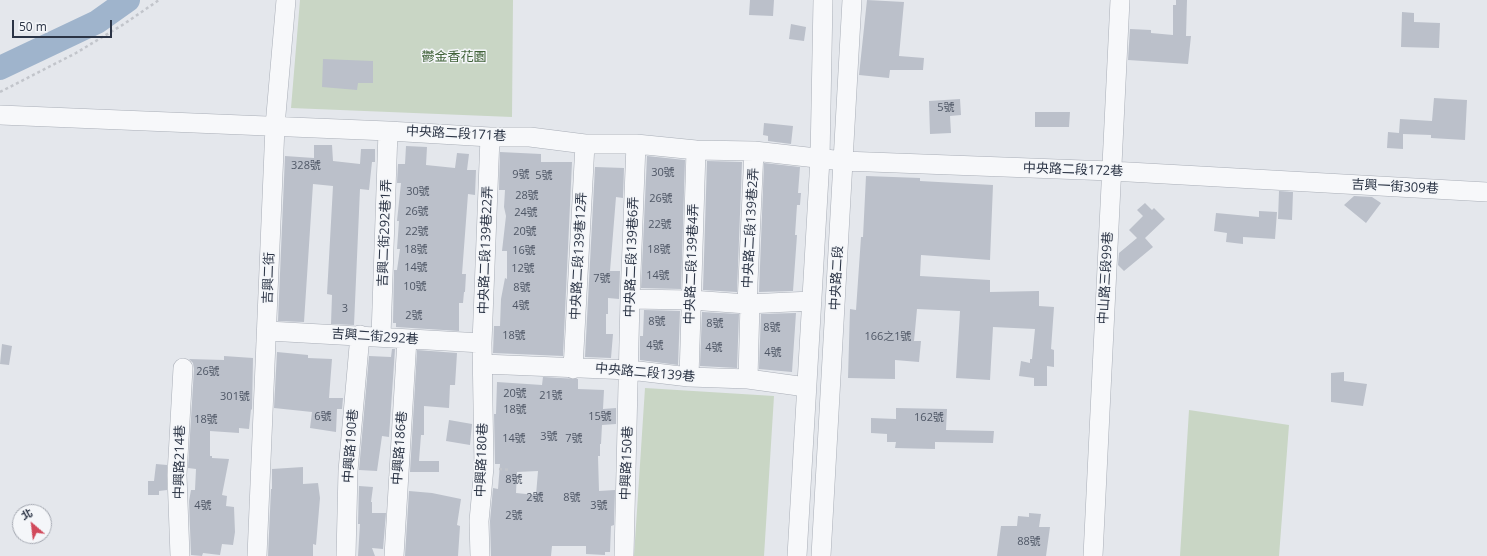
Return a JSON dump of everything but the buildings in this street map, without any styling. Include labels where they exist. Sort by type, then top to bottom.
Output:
[{"type":"street","name":"吉興二街","points":[[257,556],[268,330],[275,126],[286,0]]},
{"type":"street","name":"中央路二段","points":[[797,556],[820,159],[824,0]]},
{"type":"street","name":"中央路二段","points":[[821,556],[852,0]]},
{"type":"street","name":"中山路三段99巷","points":[[1092,556],[1120,0]]},
{"type":"street","name":"中央路二段171巷","points":[[0,115],[388,131],[490,137],[530,137],[585,144],[636,144],[696,150],[754,151]]},
{"type":"street","name":"吉興二街292巷1弄","points":[[381,336],[388,131]]},
{"type":"street","name":"中央路二段139巷22弄","points":[[484,364],[482,343],[490,137]]},
{"type":"street","name":"中央路二段139巷12弄","points":[[573,368],[585,144]]},
{"type":"street","name":"中央路二段139巷6弄","points":[[630,370],[630,299],[636,144]]},
{"type":"street","name":"中央路二段139巷4弄","points":[[689,377],[696,150]]},
{"type":"street","name":"中央路二段172巷","points":[[754,151],[843,161],[1111,171],[1304,182]]},
{"type":"street","name":"中央路二段139巷2弄","points":[[748,380],[748,304],[754,151]]},
{"type":"street","name":"吉興一街309巷","points":[[1304,182],[1487,192]]},
{"type":"street","points":[[630,299],[691,300],[748,304],[812,301]]},
{"type":"street","name":"吉興二街292巷","points":[[268,330],[482,343]]},
{"type":"street","name":"中興路190巷","points":[[346,556],[348,471],[360,336]]},
{"type":"street","name":"中興路186巷","points":[[394,556],[407,339]]},
{"type":"street","name":"中央路二段139巷","points":[[484,364],[630,370],[689,377],[748,380],[806,386]]},
{"type":"street","name":"中興路180巷","points":[[480,556],[479,521],[484,467],[484,364]]},
{"type":"street","name":"中興路214巷","points":[[180,556],[177,475],[183,368]]},
{"type":"street","name":"中興路150巷","points":[[624,556],[630,370]]},
{"type":"path","points":[[0,92],[76,53],[124,24],[159,0]]},
{"type":"green space","name":"鬱金香花園","points":[[300,0],[513,0],[512,117],[291,108]]},
{"type":"green space","points":[[645,388],[774,396],[764,556],[634,556]]},
{"type":"green space","points":[[1189,410],[1289,425],[1279,556],[1180,556]]},
{"type":"waterway","points":[[0,68],[97,22],[128,0]]}]
